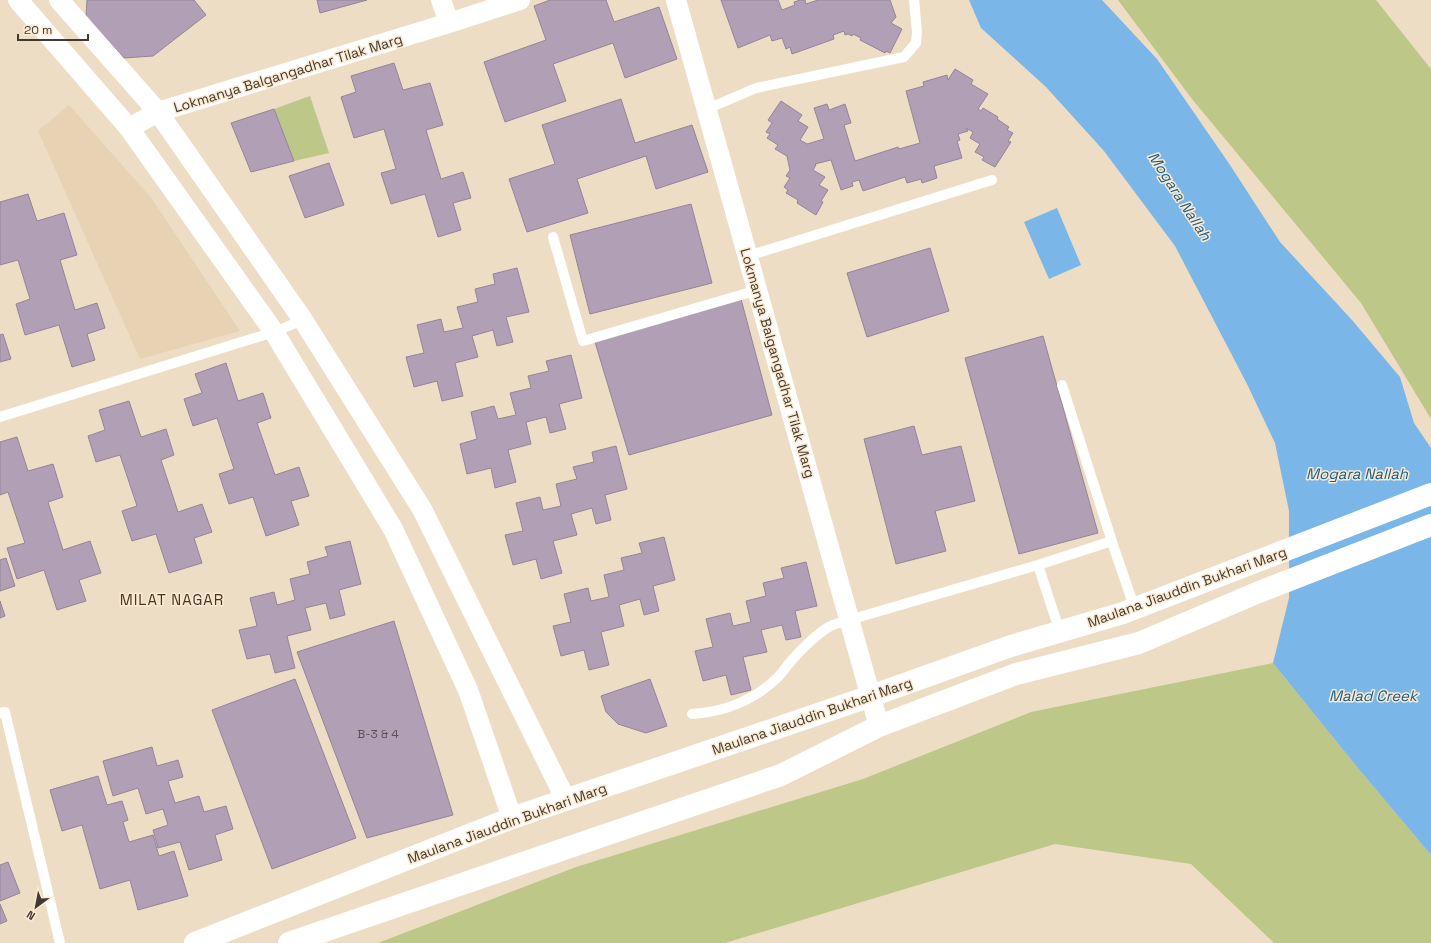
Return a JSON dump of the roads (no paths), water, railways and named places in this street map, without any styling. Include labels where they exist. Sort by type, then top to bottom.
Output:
[{"type":"street","points":[[18,0],[129,128],[274,332],[393,529],[468,690],[512,818]]},
{"type":"street","points":[[59,0],[158,112],[303,320],[422,509],[566,800]]},
{"type":"street","points":[[441,0],[448,23]]},
{"type":"street","name":"Lokmanya Balgangadhar Tilak Marg","points":[[129,128],[158,112],[520,0]]},
{"type":"street","name":"Lokmanya Balgangadhar Tilak Marg","points":[[676,0],[879,726]]},
{"type":"street","name":"Maulana Jiauddin Bukhari Marg","points":[[196,943],[512,818],[871,696],[1011,646],[1135,608],[1431,494]]},
{"type":"street","points":[[289,943],[781,775],[879,726],[1016,674],[1139,643],[1259,592],[1431,525]]},
{"type":"lane","points":[[707,109],[756,88],[904,57],[916,42],[917,32],[914,0]]},
{"type":"lane","points":[[748,256],[992,180]]},
{"type":"lane","points":[[552,237],[583,341],[758,290]]},
{"type":"lane","points":[[0,417],[274,332],[303,320]]},
{"type":"lane","points":[[1062,385],[1135,608]]},
{"type":"lane","points":[[692,714],[707,713],[737,704],[756,694],[778,677],[816,636],[827,628],[849,620],[1038,565],[1112,541]]},
{"type":"lane","points":[[1038,565],[1060,632]]},
{"type":"lane","points":[[0,714],[5,712],[60,943]]},
{"type":"water","name":"Mogara Nallah","points":[[969,0],[1102,0],[1157,59],[1230,165],[1280,242],[1352,320],[1400,377],[1414,423],[1431,448],[1431,855],[1357,767],[1273,663],[1289,598],[1289,511],[1275,443],[1247,384],[1175,246],[1104,151],[1046,87],[981,28]]},
{"type":"water","points":[[1057,208],[1081,265],[1049,279],[1024,222]]},
{"type":"district","name":"MILAT NAGAR","points":[[172,599]]},
{"type":"water label","name":"Malad Creek","points":[[1373,695]]}]
